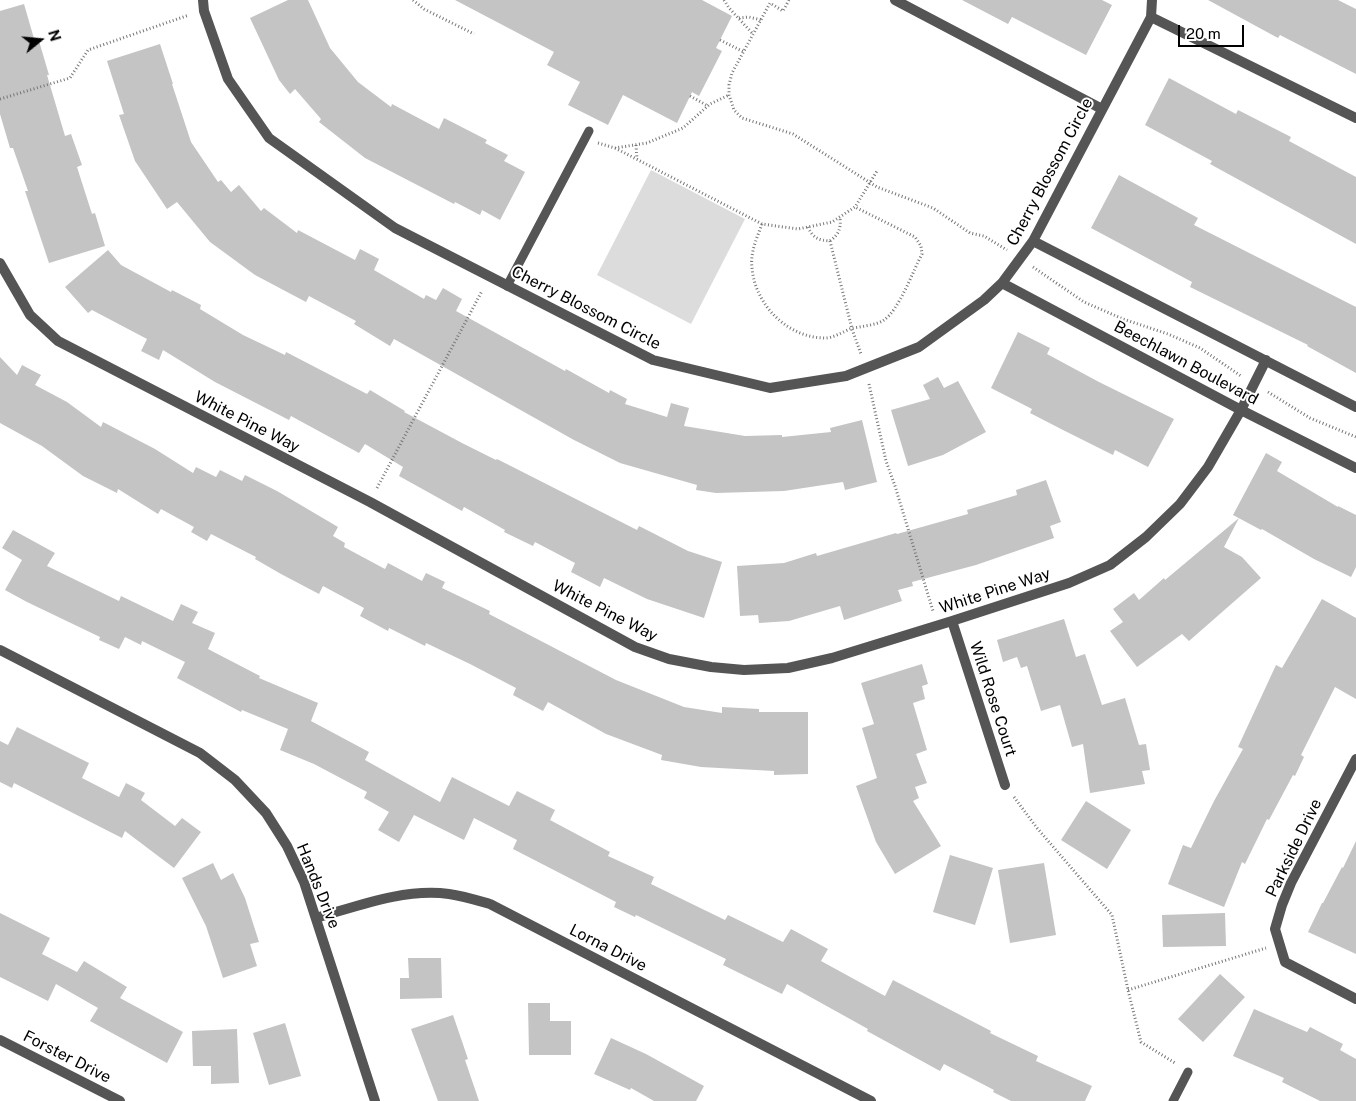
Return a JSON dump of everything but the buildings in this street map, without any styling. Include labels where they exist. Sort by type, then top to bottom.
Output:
[{"type":"street","points":[[895,0],[1102,109]]},
{"type":"street","name":"Cherry Blossom Circle","points":[[204,5],[228,79],[269,138],[395,228],[653,360],[770,388],[846,376],[919,347],[984,300],[1002,283],[1033,241],[1151,16],[1152,0]]},
{"type":"street","points":[[1151,16],[1356,118]]},
{"type":"street","points":[[1033,241],[1356,407]]},
{"type":"street","name":"White Pine Way","points":[[0,262],[30,315],[58,341],[370,502],[635,647],[669,659],[711,667],[744,670],[788,668],[832,658],[1069,583],[1110,565],[1146,537],[1180,504],[1208,467],[1242,410],[1266,360]]},
{"type":"street","name":"Beechlawn Boulevard","points":[[1002,283],[1356,468]]},
{"type":"street","name":"Wild Rose Court","points":[[952,621],[1005,785]]},
{"type":"street","name":"Hands Drive","points":[[0,650],[200,753],[235,780],[266,813],[287,846],[304,882],[375,1101]]},
{"type":"street","name":"Parkside Drive","points":[[1356,759],[1291,882],[1275,929],[1285,962],[1356,999]]},
{"type":"street","name":"Lorna Drive","points":[[316,918],[392,897],[421,893],[448,893],[482,902],[871,1101]]},
{"type":"street","name":"Forster Drive","points":[[0,1040],[120,1101]]},
{"type":"lane","points":[[507,286],[587,135]]},
{"type":"lane","points":[[1173,1101],[1188,1072]]},
{"type":"path","points":[[413,0],[424,9],[474,34]]},
{"type":"path","points":[[724,0],[753,34]]},
{"type":"path","points":[[789,0],[783,11],[770,3],[732,73],[729,85],[730,95],[734,110],[742,118],[793,134],[869,182],[932,208],[970,233],[984,236],[1021,258],[1084,302],[1200,348],[1254,385],[1310,418],[1356,437]]},
{"type":"path","points":[[0,99],[70,78],[88,50],[204,5]]},
{"type":"path","points":[[738,18],[749,17],[760,20]]},
{"type":"path","points":[[720,40],[744,52]]},
{"type":"path","points":[[615,148],[647,143],[683,128],[708,106],[730,95]]},
{"type":"path","points":[[690,96],[708,106]]},
{"type":"path","points":[[587,135],[762,224],[798,229],[832,222],[855,207],[877,171]]},
{"type":"path","points":[[636,145],[637,160]]},
{"type":"path","points":[[762,224],[754,245],[752,268],[760,296],[774,317],[801,334],[827,338],[883,321],[894,309],[922,254],[921,246],[915,237],[855,207]]},
{"type":"path","points":[[808,227],[812,235],[820,240],[830,241],[838,235],[841,228],[840,217]]},
{"type":"path","points":[[830,241],[852,329],[866,368],[886,461],[937,626]]},
{"type":"path","points":[[370,502],[490,277]]},
{"type":"path","points":[[1005,785],[1037,828],[1112,915],[1141,1042],[1188,1072]]},
{"type":"path","points":[[1128,990],[1279,944]]},
{"type":"shaded area","points":[[651,170],[745,219],[691,324],[597,275]]}]
